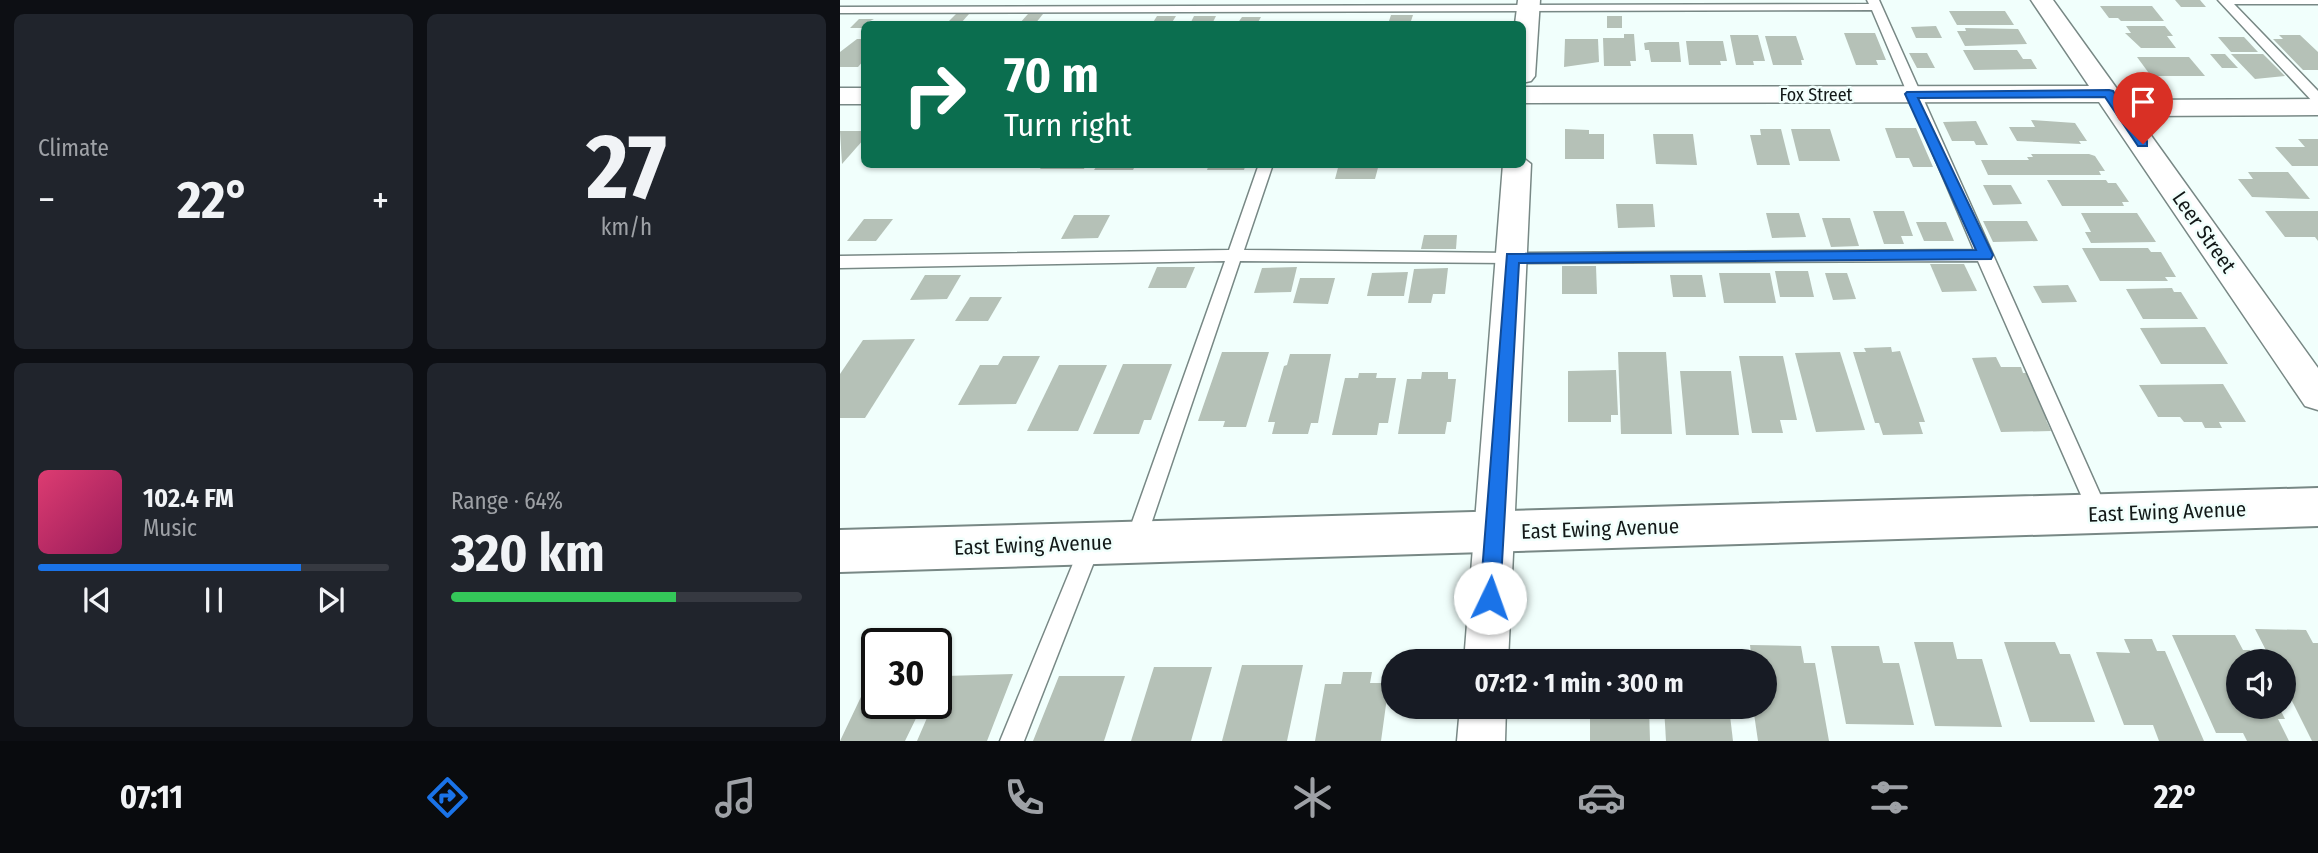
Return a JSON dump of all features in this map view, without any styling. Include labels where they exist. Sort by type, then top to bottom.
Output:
[{"type":"street","name":"Leer Street","points":[[2042,0],[2318,396]]},
{"type":"street","points":[[1526,28],[1528,4]]},
{"type":"street","name":"Fox Street","points":[[1526,95],[1911,94],[2318,107]]},
{"type":"street","points":[[840,96],[861,96]]},
{"type":"street","points":[[1487,649],[1517,168]]},
{"type":"street","name":"East Ewing Avenue","points":[[840,551],[2318,507]]},
{"type":"street","points":[[1481,741],[1482,719]]},
{"type":"lane","points":[[2225,1],[2318,1]]},
{"type":"lane","points":[[2225,1],[2318,99]]},
{"type":"lane","points":[[1317,21],[1323,4]]},
{"type":"lane","points":[[840,10],[1323,4],[1875,4],[1911,94],[1986,255],[2099,514]]},
{"type":"lane","points":[[1135,542],[1265,168]]},
{"type":"lane","points":[[840,262],[1234,254],[1512,258],[1986,255]]},
{"type":"lane","points":[[1012,741],[1091,544]]},
{"type":"building","points":[[2175,0],[2200,0],[2206,7],[2181,7]]},
{"type":"building","points":[[2100,6],[2152,6],[2164,21],[2121,21],[2118,18],[2109,18]]},
{"type":"building","points":[[1949,11],[2005,11],[2014,25],[1957,25]]},
{"type":"building","points":[[956,14],[969,14],[963,21],[949,21]]},
{"type":"building","points":[[1028,14],[1043,14],[1037,21],[1022,21]]},
{"type":"building","points":[[1391,15],[1413,15],[1411,21],[1389,21]]},
{"type":"building","points":[[1157,16],[1176,16],[1173,21],[1154,21]]},
{"type":"building","points":[[1194,16],[1216,16],[1214,21],[1192,21]]},
{"type":"building","points":[[1607,16],[1622,16],[1622,28],[1607,28]]},
{"type":"building","points":[[1242,17],[1261,17],[1259,21],[1239,21]]},
{"type":"building","points":[[859,19],[874,19],[861,21],[861,28],[850,28]]},
{"type":"building","points":[[1936,26],[1942,38],[1916,38],[1911,27]]},
{"type":"building","points":[[2126,26],[2165,26],[2173,36],[2167,36],[2176,48],[2141,48],[2125,33],[2131,33]]},
{"type":"building","points":[[1965,28],[2018,29],[2027,44],[1965,46],[1957,31],[1966,31]]},
{"type":"building","points":[[1844,33],[1875,33],[1886,60],[1876,60],[1878,65],[1856,65]]},
{"type":"building","points":[[1624,34],[1634,34],[1636,61],[1630,61],[1631,66],[1604,66],[1603,38],[1624,38]]},
{"type":"building","points":[[1730,35],[1758,35],[1765,61],[1753,61],[1754,65],[1736,65]]},
{"type":"building","points":[[2279,35],[2300,35],[2318,52],[2318,70],[2303,70],[2273,39],[2283,39]]},
{"type":"building","points":[[1765,36],[1796,36],[1804,60],[1801,60],[1802,65],[1773,65]]},
{"type":"building","points":[[2218,37],[2244,37],[2258,52],[2231,52]]},
{"type":"building","points":[[857,39],[861,39],[861,64],[858,67],[840,67],[840,52]]},
{"type":"building","points":[[1565,39],[1598,39],[1599,62],[1564,67]]},
{"type":"building","points":[[1686,41],[1723,41],[1727,61],[1720,61],[1721,65],[1689,65]]},
{"type":"building","points":[[1679,42],[1681,62],[1651,62],[1649,50],[1645,50],[1644,43]]},
{"type":"building","points":[[1963,50],[2017,50],[2023,59],[2031,59],[2037,69],[1974,70]]},
{"type":"building","points":[[1909,53],[1927,53],[1935,68],[1917,68]]},
{"type":"building","points":[[2210,54],[2225,54],[2238,68],[2222,68]]},
{"type":"building","points":[[2231,54],[2263,54],[2285,76],[2255,79]]},
{"type":"building","points":[[2137,57],[2189,57],[2205,76],[2151,76]]},
{"type":"building","points":[[2031,120],[2075,123],[2087,141],[2079,141],[2081,144],[2017,141],[2009,127],[2035,127]]},
{"type":"building","points":[[1976,121],[1988,145],[1976,145],[1974,141],[1952,141],[1943,122]]},
{"type":"building","points":[[1885,128],[1916,128],[1933,167],[1913,167],[1909,158],[1896,158]]},
{"type":"building","points":[[1565,129],[1604,134],[1604,159],[1565,159]]},
{"type":"building","points":[[1760,129],[1781,129],[1790,165],[1757,165],[1750,135],[1761,135]]},
{"type":"building","points":[[1791,129],[1830,129],[1840,161],[1799,161]]},
{"type":"building","points":[[840,131],[861,131],[861,142],[842,164]]},
{"type":"building","points":[[1653,134],[1693,134],[1697,165],[1656,164]]},
{"type":"building","points":[[2298,139],[2318,139],[2318,166],[2292,166],[2275,147],[2305,147]]},
{"type":"building","points":[[2031,154],[2089,154],[2095,156],[2105,171],[2099,171],[2101,175],[1988,175],[1981,160],[2029,160],[2027,157],[2033,157]]},
{"type":"building","points":[[1041,168],[1084,168],[1084,169]]},
{"type":"building","points":[[1095,168],[1134,168],[1133,170],[1094,170]]},
{"type":"building","points":[[1208,168],[1245,168],[1244,170],[1207,170]]},
{"type":"building","points":[[1338,168],[1378,168],[1375,179],[1335,179]]},
{"type":"building","points":[[2248,172],[2288,172],[2310,199],[2252,197],[2238,179],[2253,179]]},
{"type":"building","points":[[2047,180],[2106,180],[2108,183],[2116,183],[2129,202],[2122,202],[2124,206],[2062,206]]},
{"type":"building","points":[[1983,185],[2011,185],[2022,204],[1993,205]]},
{"type":"building","points":[[1616,204],[1653,204],[1655,227],[1618,228]]},
{"type":"building","points":[[1873,211],[1904,211],[1913,236],[1901,236],[1904,244],[1884,244]]},
{"type":"building","points":[[2265,211],[2318,211],[2318,241],[2315,237],[2285,237]]},
{"type":"building","points":[[1766,213],[1799,213],[1806,237],[1772,238]]},
{"type":"building","points":[[2081,213],[2137,213],[2156,242],[2091,243],[2085,232],[2091,232]]},
{"type":"building","points":[[1074,215],[1110,215],[1098,238],[1061,239]]},
{"type":"building","points":[[1822,218],[1850,218],[1859,246],[1831,247]]},
{"type":"building","points":[[864,219],[893,219],[876,241],[847,241]]},
{"type":"building","points":[[1983,221],[2027,221],[2038,241],[1993,242]]},
{"type":"building","points":[[1916,222],[1946,222],[1954,241],[1924,241]]},
{"type":"building","points":[[1424,235],[1457,235],[1456,249],[1421,249]]},
{"type":"building","points":[[2082,248],[2148,248],[2151,252],[2161,252],[2176,277],[2165,277],[2168,281],[2100,281]]},
{"type":"building","points":[[1930,264],[1964,264],[1977,291],[1942,292]]},
{"type":"building","points":[[1562,266],[1596,266],[1597,294],[1562,294]]},
{"type":"building","points":[[1157,267],[1195,267],[1186,288],[1148,288]]},
{"type":"building","points":[[1297,267],[1291,292],[1254,293],[1262,268]]},
{"type":"building","points":[[1448,268],[1445,294],[1433,294],[1431,303],[1408,303],[1414,269]]},
{"type":"building","points":[[1775,271],[1808,271],[1814,297],[1780,297]]},
{"type":"building","points":[[1408,272],[1404,296],[1367,296],[1372,273]]},
{"type":"building","points":[[1719,273],[1770,273],[1776,303],[1724,303]]},
{"type":"building","points":[[1825,273],[1847,273],[1856,299],[1833,300]]},
{"type":"building","points":[[925,275],[961,275],[947,299],[910,300]]},
{"type":"building","points":[[1670,275],[1702,275],[1706,297],[1673,297]]},
{"type":"building","points":[[1300,278],[1335,278],[1328,304],[1293,303]]},
{"type":"building","points":[[2068,285],[2077,302],[2042,303],[2033,286]]},
{"type":"building","points":[[2172,288],[2174,292],[2181,292],[2198,319],[2143,319],[2126,289]]},
{"type":"building","points":[[970,297],[1002,297],[988,321],[955,321]]},
{"type":"building","points":[[2205,327],[2228,364],[2161,364],[2140,328]]},
{"type":"building","points":[[915,339],[865,418],[840,418],[840,374],[863,340]]},
{"type":"building","points":[[1891,347],[1892,352],[1900,351],[1925,422],[1919,422],[1923,434],[1883,435],[1879,423],[1875,423],[1853,352],[1866,352],[1864,348]]},
{"type":"building","points":[[1222,352],[1269,352],[1246,427],[1223,427],[1225,421],[1198,421]]},
{"type":"building","points":[[1618,352],[1666,352],[1672,434],[1621,434]]},
{"type":"building","points":[[1840,352],[1865,430],[1816,432],[1795,353]]},
{"type":"building","points":[[1290,354],[1331,354],[1318,423],[1311,423],[1308,434],[1272,434],[1275,422],[1268,422]]},
{"type":"building","points":[[1003,356],[1040,356],[1016,404],[958,405],[980,365],[998,365]]},
{"type":"building","points":[[1739,356],[1783,356],[1797,420],[1780,420],[1783,433],[1752,433]]},
{"type":"building","points":[[1996,357],[2001,367],[2021,367],[2023,373],[2031,373],[2052,420],[2046,420],[2051,431],[2001,432],[1972,358]]},
{"type":"building","points":[[1123,364],[1172,364],[1151,420],[1144,420],[1139,434],[1093,434]]},
{"type":"building","points":[[1059,365],[1107,365],[1078,431],[1027,431]]},
{"type":"building","points":[[1616,370],[1618,415],[1611,415],[1611,422],[1568,422],[1568,371]]},
{"type":"building","points":[[1680,371],[1731,371],[1739,435],[1686,435]]},
{"type":"building","points":[[1422,372],[1448,372],[1448,379],[1456,379],[1451,422],[1447,422],[1445,434],[1398,434],[1407,379],[1421,379]]},
{"type":"building","points":[[1359,373],[1377,373],[1376,378],[1396,378],[1388,423],[1379,423],[1377,435],[1332,435],[1345,378],[1358,378]]},
{"type":"building","points":[[2223,384],[2246,422],[2219,422],[2222,428],[2205,428],[2202,422],[2184,422],[2180,417],[2158,417],[2139,385]]},
{"type":"building","points":[[2255,629],[2306,630],[2313,643],[2318,643],[2318,741],[2312,741],[2296,709],[2296,649],[2265,649]]},
{"type":"building","points":[[2172,635],[2235,635],[2242,649],[2226,649],[2226,719],[2278,719],[2289,741],[2247,741],[2243,733],[2216,733]]},
{"type":"building","points":[[2124,639],[2152,639],[2157,651],[2165,651],[2204,741],[2159,741],[2153,725],[2124,725],[2096,652],[2130,653]]},
{"type":"building","points":[[1914,642],[1953,642],[1957,659],[1982,659],[2002,727],[1935,726]]},
{"type":"building","points":[[2004,642],[2055,642],[2060,654],[2070,654],[2095,722],[2030,722]]},
{"type":"building","points":[[1750,645],[1801,646],[1804,663],[1815,663],[1829,741],[1758,741],[1755,719],[1777,719],[1777,649],[1750,649]]},
{"type":"building","points":[[1831,646],[1879,646],[1883,663],[1899,663],[1914,725],[1846,724]]},
{"type":"building","points":[[1242,665],[1303,665],[1287,741],[1222,741]]},
{"type":"building","points":[[1154,667],[1212,667],[1191,741],[1131,741]]},
{"type":"building","points":[[1343,672],[1372,672],[1370,683],[1381,683],[1381,719],[1384,719],[1381,741],[1315,741],[1325,684],[1341,684]]},
{"type":"building","points":[[1013,674],[987,741],[917,741],[927,719],[952,719],[952,676]]},
{"type":"building","points":[[1059,676],[1125,676],[1104,741],[1033,741]]},
{"type":"building","points":[[861,697],[861,719],[916,719],[905,741],[840,741]]},
{"type":"building","points":[[1590,719],[1649,719],[1650,741],[1590,741]]},
{"type":"building","points":[[1665,719],[1730,719],[1733,741],[1666,741]]},
{"type":"route","points":[[1490,598],[1512,258],[1986,255],[1911,94],[2109,94],[2143,144]]}]
